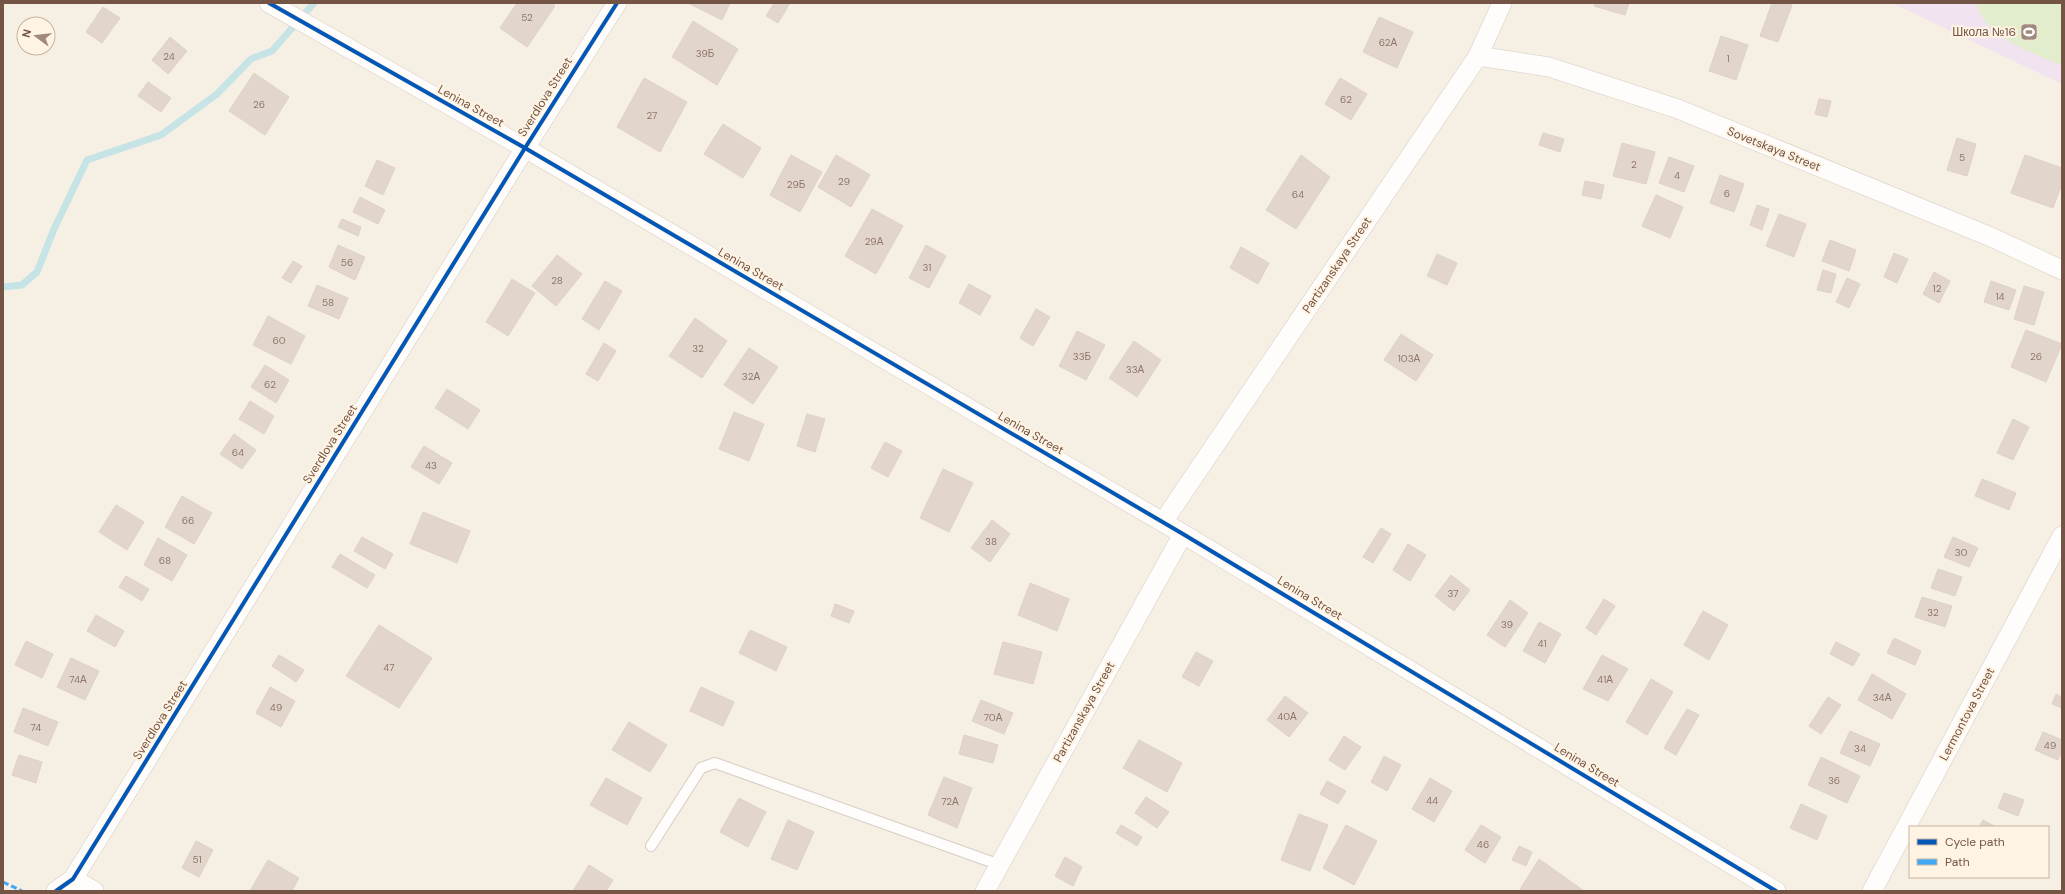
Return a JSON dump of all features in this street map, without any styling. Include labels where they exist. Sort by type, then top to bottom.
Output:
[{"type":"street","name":"Lenina Street","points":[[269,3],[321,34],[525,148],[1163,522],[1776,891]]},
{"type":"street","name":"Sverdlova Street","points":[[56,891],[73,879],[525,148],[617,3]]},
{"type":"street","name":"Partizanskaya Street","points":[[1163,522],[1478,56],[1502,3]]},
{"type":"street","name":"Sovetskaya Street","points":[[1478,56],[1549,67],[1678,109],[1991,237],[2062,270]]},
{"type":"street","name":"Partizanskaya Street","points":[[985,891],[1183,534]]},
{"type":"street","name":"Lermontova Street","points":[[1872,891],[2062,536]]},
{"type":"street","points":[[73,879],[94,891]]},
{"type":"lane","points":[[651,846],[701,768],[715,763],[1000,865]]},
{"type":"shaded area","points":[[1892,3],[2062,3],[2062,84]]},
{"type":"green space","name":"Школа №16","points":[[1976,3],[2062,3],[2062,66],[2012,43],[2000,35],[1982,16]]},
{"type":"building","points":[[517,3],[551,3],[555,6],[527,47],[500,28]]},
{"type":"building","points":[[688,3],[730,3],[722,20]]},
{"type":"building","points":[[774,3],[790,3],[778,23],[766,16]]},
{"type":"building","points":[[1595,3],[1629,3],[1625,15],[1594,6]]},
{"type":"building","points":[[1772,3],[1792,5],[1778,42],[1760,36]]},
{"type":"building","points":[[103,7],[120,18],[102,43],[86,32]]},
{"type":"building","points":[[1379,17],[1413,32],[1397,68],[1363,52]]},
{"type":"building","points":[[693,21],[738,49],[717,85],[672,57]]},
{"type":"building","points":[[1721,36],[1748,45],[1736,80],[1709,71]]},
{"type":"building","points":[[170,37],[187,51],[168,74],[152,60]]},
{"type":"building","points":[[254,73],[289,97],[265,135],[229,111]]},
{"type":"building","points":[[644,78],[687,102],[660,152],[617,127]]},
{"type":"building","points":[[1340,78],[1367,94],[1351,120],[1325,104]]},
{"type":"building","points":[[148,82],[171,98],[161,112],[138,96]]},
{"type":"building","points":[[1819,99],[1831,101],[1827,117],[1815,114]]},
{"type":"building","points":[[723,124],[761,148],[743,178],[704,154]]},
{"type":"building","points":[[1543,133],[1564,139],[1560,152],[1539,145]]},
{"type":"building","points":[[1957,138],[1976,144],[1967,176],[1947,170]]},
{"type":"building","points":[[1622,143],[1655,152],[1646,184],[1613,176]]},
{"type":"building","points":[[791,155],[822,172],[800,212],[770,195]]},
{"type":"building","points":[[836,155],[870,175],[851,207],[818,187]]},
{"type":"building","points":[[1301,155],[1330,177],[1296,229],[1266,210]]},
{"type":"building","points":[[2025,155],[2062,168],[2062,184],[2053,208],[2011,193]]},
{"type":"building","points":[[1669,157],[1694,166],[1684,192],[1659,183]]},
{"type":"building","points":[[377,160],[395,168],[383,195],[365,186]]},
{"type":"building","points":[[1720,175],[1744,184],[1734,212],[1710,203]]},
{"type":"building","points":[[1585,181],[1604,185],[1601,199],[1582,195]]},
{"type":"building","points":[[1656,195],[1683,207],[1670,238],[1642,226]]},
{"type":"building","points":[[360,197],[385,210],[378,224],[353,212]]},
{"type":"building","points":[[1757,205],[1769,209],[1762,230],[1750,225]]},
{"type":"building","points":[[872,209],[903,226],[876,274],[845,256]]},
{"type":"building","points":[[1779,214],[1806,224],[1794,257],[1766,246]]},
{"type":"building","points":[[342,219],[361,227],[358,236],[338,227]]},
{"type":"building","points":[[1830,240],[1856,250],[1849,271],[1822,261]]},
{"type":"building","points":[[338,245],[365,257],[355,280],[329,267]]},
{"type":"building","points":[[926,245],[946,256],[929,288],[909,278]]},
{"type":"building","points":[[1241,247],[1269,263],[1258,284],[1230,268]]},
{"type":"building","points":[[1894,253],[1908,259],[1897,283],[1884,277]]},
{"type":"building","points":[[1437,254],[1457,263],[1447,285],[1427,276]]},
{"type":"building","points":[[557,255],[582,274],[556,306],[532,286]]},
{"type":"building","points":[[293,261],[302,266],[291,283],[282,278]]},
{"type":"building","points":[[1823,270],[1836,274],[1831,293],[1817,290]]},
{"type":"building","points":[[1934,272],[1950,281],[1939,303],[1923,294]]},
{"type":"building","points":[[1847,278],[1860,284],[1849,308],[1836,302]]},
{"type":"building","points":[[512,279],[535,293],[508,336],[486,322]]},
{"type":"building","points":[[605,281],[622,291],[599,330],[582,319]]},
{"type":"building","points":[[1991,281],[2016,290],[2009,310],[1984,302]]},
{"type":"building","points":[[969,284],[991,296],[980,315],[959,303]]},
{"type":"building","points":[[317,285],[348,298],[339,319],[308,306]]},
{"type":"building","points":[[2024,286],[2044,292],[2034,325],[2014,319]]},
{"type":"building","points":[[1036,309],[1050,317],[1033,346],[1020,338]]},
{"type":"building","points":[[268,316],[305,336],[291,364],[253,345]]},
{"type":"building","points":[[695,318],[727,341],[702,378],[669,356]]},
{"type":"building","points":[[2026,330],[2062,344],[2046,382],[2011,367]]},
{"type":"building","points":[[1077,331],[1105,345],[1086,380],[1059,366]]},
{"type":"building","points":[[1401,334],[1433,355],[1416,381],[1384,360]]},
{"type":"building","points":[[1134,341],[1161,360],[1137,397],[1109,378]]},
{"type":"building","points":[[604,343],[616,351],[598,381],[586,374]]},
{"type":"building","points":[[749,348],[778,367],[753,404],[724,385]]},
{"type":"building","points":[[265,365],[289,380],[276,403],[251,387]]},
{"type":"building","points":[[447,389],[480,410],[468,429],[435,408]]},
{"type":"building","points":[[250,401],[274,416],[264,434],[239,419]]},
{"type":"building","points":[[734,412],[764,424],[749,461],[719,449]]},
{"type":"building","points":[[807,414],[825,419],[815,452],[797,446]]},
{"type":"building","points":[[2013,419],[2029,427],[2013,460],[1997,453]]},
{"type":"building","points":[[234,434],[256,450],[242,469],[220,454]]},
{"type":"building","points":[[885,442],[902,451],[888,477],[871,468]]},
{"type":"building","points":[[424,446],[452,463],[439,484],[411,467]]},
{"type":"building","points":[[943,469],[973,483],[949,532],[920,518]]},
{"type":"building","points":[[1982,479],[2016,493],[2009,510],[1975,496]]},
{"type":"building","points":[[182,496],[212,513],[194,544],[165,527]]},
{"type":"building","points":[[116,505],[144,522],[127,550],[99,532]]},
{"type":"building","points":[[423,512],[470,531],[457,563],[410,544]]},
{"type":"building","points":[[992,520],[1010,534],[990,562],[971,548]]},
{"type":"building","points":[[1381,528],[1391,534],[1373,563],[1363,557]]},
{"type":"building","points":[[362,537],[393,554],[385,569],[354,551]]},
{"type":"building","points":[[1953,537],[1978,548],[1969,567],[1944,557]]},
{"type":"building","points":[[158,538],[187,555],[172,581],[144,565]]},
{"type":"building","points":[[1408,544],[1426,555],[1410,581],[1393,570]]},
{"type":"building","points":[[340,554],[375,575],[367,588],[332,567]]},
{"type":"building","points":[[1938,569],[1962,577],[1955,596],[1931,588]]},
{"type":"building","points":[[1451,575],[1470,590],[1454,611],[1435,596]]},
{"type":"building","points":[[126,576],[149,589],[142,601],[119,587]]},
{"type":"building","points":[[1030,583],[1069,599],[1057,631],[1018,615]]},
{"type":"building","points":[[1922,597],[1952,606],[1945,627],[1915,617]]},
{"type":"building","points":[[1604,599],[1615,606],[1596,635],[1586,628]]},
{"type":"building","points":[[1510,600],[1528,613],[1505,647],[1487,635]]},
{"type":"building","points":[[835,604],[854,611],[849,623],[831,616]]},
{"type":"building","points":[[1703,611],[1728,625],[1709,660],[1684,645]]},
{"type":"building","points":[[96,615],[124,631],[115,647],[87,631]]},
{"type":"building","points":[[1539,622],[1561,634],[1545,663],[1523,651]]},
{"type":"building","points":[[379,625],[432,658],[399,708],[346,676]]},
{"type":"building","points":[[750,630],[787,647],[776,671],[739,653]]},
{"type":"building","points":[[1894,638],[1921,651],[1915,665],[1887,653]]},
{"type":"building","points":[[26,641],[53,654],[42,678],[15,665]]},
{"type":"building","points":[[1003,642],[1042,652],[1033,684],[994,674]]},
{"type":"building","points":[[1836,642],[1860,654],[1853,666],[1830,654]]},
{"type":"building","points":[[1196,652],[1213,661],[1199,686],[1182,677]]},
{"type":"building","points":[[279,655],[304,670],[296,682],[272,666]]},
{"type":"building","points":[[1602,655],[1628,669],[1608,701],[1583,689]]},
{"type":"building","points":[[71,658],[99,671],[85,700],[57,687]]},
{"type":"building","points":[[1872,674],[1906,694],[1892,719],[1858,700]]},
{"type":"building","points":[[1651,679],[1673,692],[1647,735],[1626,722]]},
{"type":"building","points":[[270,687],[295,701],[281,727],[256,713]]},
{"type":"building","points":[[701,687],[734,702],[723,726],[690,711]]},
{"type":"building","points":[[2056,694],[2062,697],[2062,708],[2052,704]]},
{"type":"building","points":[[1285,696],[1308,713],[1289,737],[1267,720]]},
{"type":"building","points":[[1828,697],[1841,705],[1821,734],[1809,726]]},
{"type":"building","points":[[981,700],[1013,713],[1004,734],[972,721]]},
{"type":"building","points":[[23,708],[58,722],[48,746],[14,732]]},
{"type":"building","points":[[1687,709],[1699,715],[1676,755],[1664,748]]},
{"type":"building","points":[[629,722],[667,745],[650,772],[612,750]]},
{"type":"building","points":[[1850,731],[1880,744],[1870,766],[1840,753]]},
{"type":"building","points":[[2043,732],[2062,740],[2062,751],[2058,760],[2035,750]]},
{"type":"building","points":[[964,735],[998,745],[993,763],[959,754]]},
{"type":"building","points":[[1344,736],[1361,747],[1345,770],[1329,760]]},
{"type":"building","points":[[1139,740],[1182,763],[1167,792],[1123,768]]},
{"type":"building","points":[[19,755],[42,762],[36,783],[12,775]]},
{"type":"building","points":[[1384,756],[1401,765],[1387,791],[1371,782]]},
{"type":"building","points":[[1821,757],[1860,776],[1847,803],[1808,785]]},
{"type":"building","points":[[944,777],[972,788],[957,828],[928,815]]},
{"type":"building","points":[[606,778],[642,798],[627,825],[590,805]]},
{"type":"building","points":[[1430,778],[1452,791],[1434,822],[1412,809]]},
{"type":"building","points":[[1327,781],[1346,791],[1338,804],[1320,794]]},
{"type":"building","points":[[2004,793],[2024,800],[2018,816],[1998,808]]},
{"type":"building","points":[[1146,797],[1169,812],[1157,828],[1135,813]]},
{"type":"building","points":[[739,798],[766,812],[748,847],[720,832]]},
{"type":"building","points":[[1801,804],[1827,816],[1817,840],[1790,828]]},
{"type":"building","points":[[1299,814],[1328,825],[1310,871],[1281,860]]},
{"type":"building","points":[[788,820],[814,832],[797,870],[771,859]]},
{"type":"building","points":[[1983,820],[1994,826],[1980,826]]},
{"type":"building","points":[[1121,825],[1142,837],[1137,846],[1116,833]]},
{"type":"building","points":[[1346,825],[1377,841],[1354,885],[1323,868]]},
{"type":"building","points":[[1481,825],[1501,837],[1485,863],[1465,850]]},
{"type":"building","points":[[196,841],[213,850],[199,877],[182,868]]},
{"type":"building","points":[[1519,846],[1532,852],[1526,866],[1512,860]]},
{"type":"building","points":[[1065,857],[1082,867],[1073,886],[1055,876]]},
{"type":"building","points":[[1539,859],[1584,891],[1519,891]]},
{"type":"building","points":[[268,860],[299,878],[292,891],[250,891]]},
{"type":"building","points":[[589,865],[613,880],[606,891],[573,891]]},
{"type":"waterway","points":[[3,287],[22,285],[37,272],[54,229],[87,160],[161,135],[217,94],[251,59],[272,51],[314,3]]},
{"type":"marked path","points":[[3,882],[22,891]]},
{"type":"cycle path","points":[[269,3],[525,148],[1183,534],[1776,891]]},
{"type":"cycle path","points":[[56,891],[73,879],[525,148],[617,3]]},
{"type":"place","name":"Школа №16","points":[[2029,32]]}]
